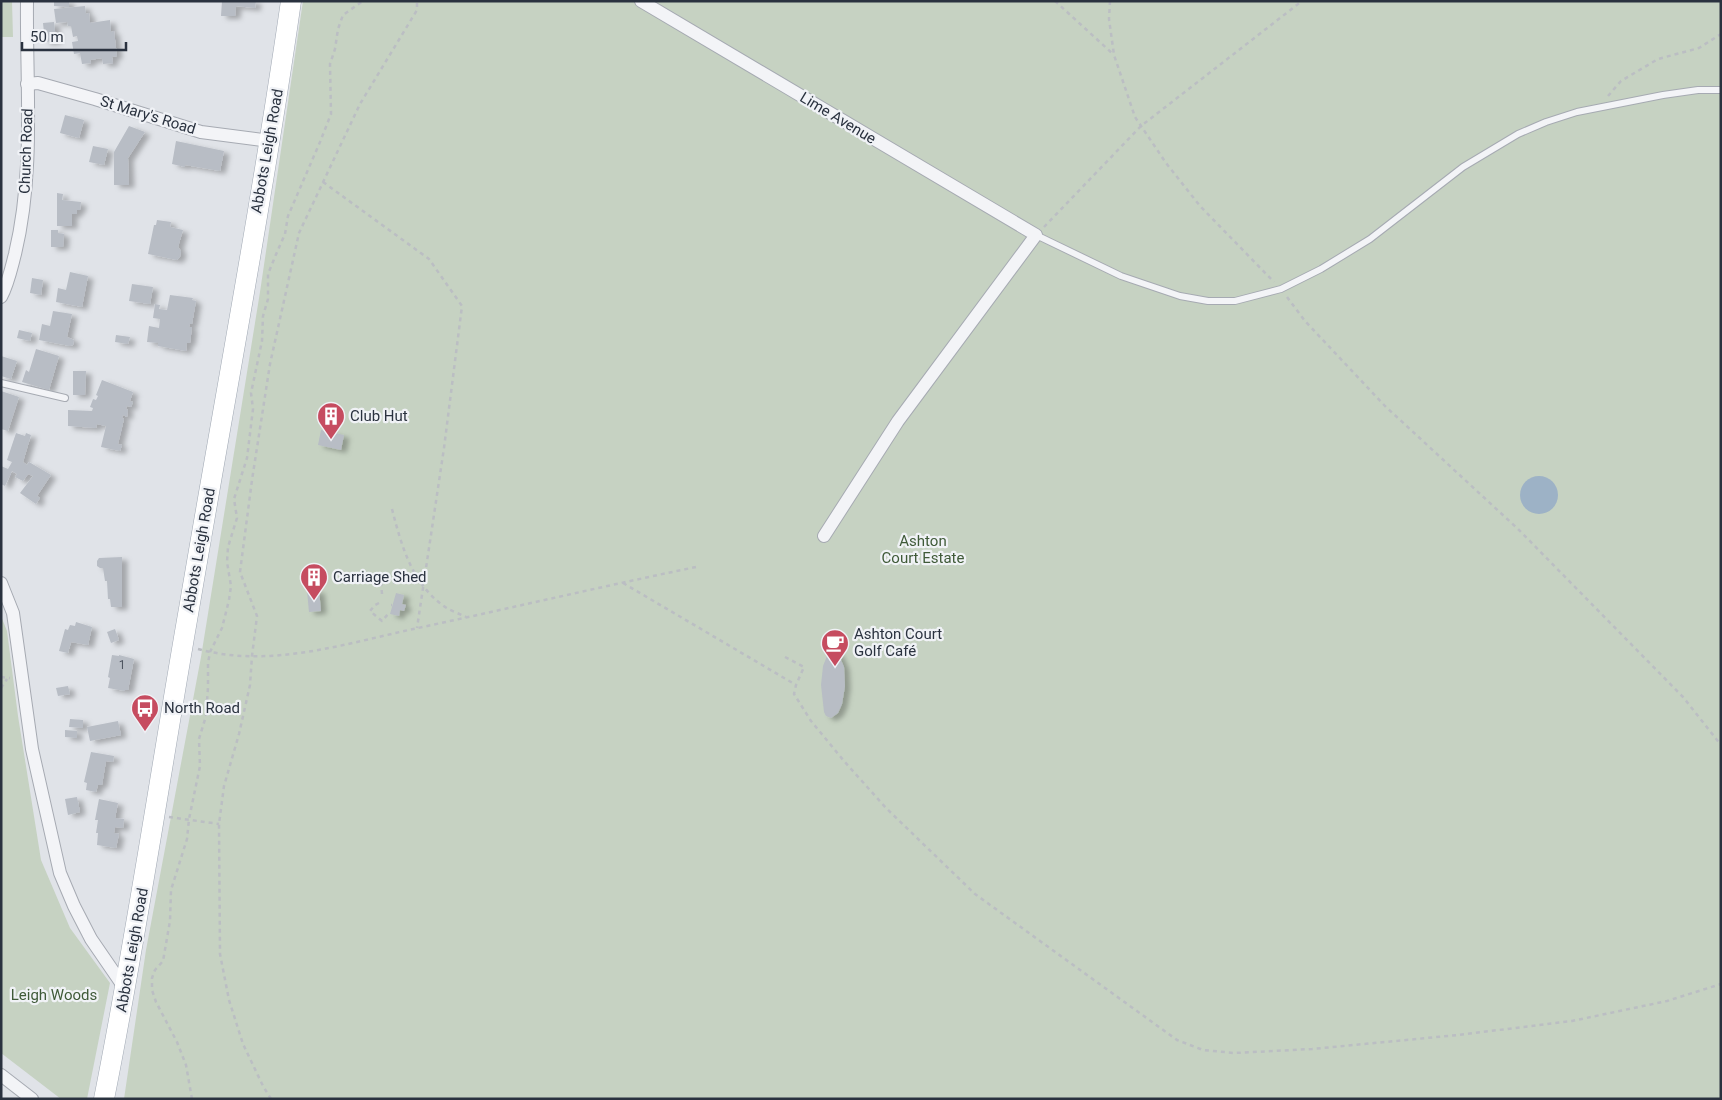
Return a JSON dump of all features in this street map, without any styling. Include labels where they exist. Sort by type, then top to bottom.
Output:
[{"type":"main road","name":"Abbots Leigh Road","points":[[104,1099],[126,990],[183,643],[270,141],[291,1]]},
{"type":"street","name":"Church Road","points":[[1,297],[7,287],[22,225],[29,137],[27,1]]},
{"type":"street","name":"Lime Avenue","points":[[641,1],[1036,235]]},
{"type":"street","name":"St Mary's Road","points":[[27,84],[38,83],[201,132],[270,141]]},
{"type":"street","points":[[824,536],[898,422],[1036,235]]},
{"type":"street","points":[[1,583],[13,613],[32,749],[60,873],[91,939],[126,990]]},
{"type":"street","points":[[1,1075],[32,1099]]},
{"type":"lane","points":[[1036,235],[1121,276],[1180,296],[1208,302],[1236,301],[1281,289],[1321,269],[1370,239],[1463,167],[1518,134],[1577,112],[1663,95],[1698,90],[1721,90]]},
{"type":"lane","points":[[1,383],[65,398]]},
{"type":"path","points":[[192,1099],[186,1065],[177,1042],[156,1002],[152,990],[152,978],[155,970],[163,961],[170,921],[171,890],[187,839],[188,819],[200,766],[199,739],[206,716],[210,652],[222,628],[231,586],[227,562],[228,547],[237,518],[234,499],[247,458],[252,409],[251,392],[262,341],[263,316],[268,299],[268,274],[286,234],[288,216],[331,114],[330,64],[335,49],[338,29],[343,15],[363,1]]},
{"type":"path","points":[[271,1099],[244,1044],[229,1000],[220,954],[218,824],[224,786],[239,734],[250,685],[257,616],[240,572],[252,480],[270,364],[299,233],[360,104],[417,10],[417,1]]},
{"type":"path","points":[[1055,1],[1114,55]]},
{"type":"path","points":[[1110,1],[1109,19],[1114,55],[1135,117],[1166,163],[1200,206],[1281,289],[1305,321],[1385,406],[1518,529],[1683,696],[1721,745]]},
{"type":"path","points":[[1036,235],[1141,126],[1302,1]]},
{"type":"path","points":[[1596,108],[1622,81],[1658,59],[1699,48],[1721,34]]},
{"type":"path","points":[[323,182],[429,259],[462,306],[444,448],[416,628]]},
{"type":"path","points":[[392,509],[402,548],[416,575],[441,604],[467,618]]},
{"type":"path","points":[[183,643],[210,652],[262,657],[330,648],[621,582],[696,567]]},
{"type":"path","points":[[382,594],[381,582],[395,582],[395,587]]},
{"type":"path","points":[[621,582],[796,685]]},
{"type":"path","points":[[379,603],[370,611],[382,621],[389,613]]},
{"type":"path","points":[[785,657],[804,667],[794,694],[811,721],[886,808],[975,894],[1177,1040],[1203,1050],[1234,1053],[1312,1049],[1458,1035],[1572,1021],[1667,1001],[1721,984]]},
{"type":"path","points":[[1,688],[7,679]]},
{"type":"path","points":[[171,817],[218,824]]},
{"type":"green space","points":[[1,1],[12,1],[13,37],[1,37]]},
{"type":"green space","name":"Ashton Court Estate","points":[[303,1],[1721,1],[1721,1099],[124,1099],[146,950],[201,657],[260,292]]},
{"type":"green space","name":"Leigh Woods","points":[[1,616],[7,631],[18,716],[41,860],[70,928],[110,983],[87,1099],[61,1099],[1,1053]]},
{"type":"water","points":[[1539,476],[1552,482],[1558,495],[1552,508],[1539,514],[1526,508],[1520,495],[1526,482]]},
{"type":"building","points":[[54,1],[69,1],[69,7],[54,6]]},
{"type":"building","points":[[222,1],[256,1],[255,8],[236,6],[235,16],[221,16]]},
{"type":"building","points":[[85,6],[86,14],[89,13],[90,23],[110,20],[111,32],[114,31],[117,56],[112,57],[113,63],[103,64],[102,58],[90,60],[91,63],[82,64],[80,53],[74,54],[72,42],[78,41],[77,36],[73,37],[71,26],[68,26],[67,22],[56,23],[54,9]]},
{"type":"building","points":[[54,22],[56,41],[45,42],[43,23]]},
{"type":"building","points":[[65,115],[84,120],[79,138],[60,133]]},
{"type":"building","points":[[129,126],[145,132],[128,158],[129,185],[114,185],[114,152]]},
{"type":"building","points":[[176,141],[224,151],[220,171],[172,164]]},
{"type":"building","points":[[93,146],[108,149],[104,165],[89,162]]},
{"type":"building","points":[[57,193],[63,194],[62,200],[81,202],[80,210],[77,210],[77,214],[72,214],[72,226],[57,226]]},
{"type":"building","points":[[157,220],[171,222],[170,227],[183,230],[178,247],[181,251],[180,257],[177,260],[148,254],[154,225],[156,225]]},
{"type":"building","points":[[51,230],[58,230],[58,233],[64,234],[63,247],[51,247]]},
{"type":"building","points":[[70,272],[88,276],[82,307],[56,302],[58,288],[66,290]]},
{"type":"building","points":[[32,278],[43,280],[41,295],[30,293]]},
{"type":"building","points":[[132,284],[153,287],[150,304],[129,301]]},
{"type":"building","points":[[170,295],[193,298],[192,300],[196,301],[192,324],[189,327],[192,327],[190,343],[187,343],[186,351],[147,342],[149,326],[159,328],[160,319],[153,318],[155,304],[160,305],[159,309],[167,310]]},
{"type":"building","points":[[53,311],[72,314],[67,337],[74,340],[73,345],[39,340],[42,324],[50,326]]},
{"type":"building","points":[[19,330],[32,333],[30,341],[17,338]]},
{"type":"building","points":[[116,335],[130,337],[128,344],[115,342]]},
{"type":"building","points":[[36,349],[59,356],[49,390],[22,382],[26,370],[29,372]]},
{"type":"building","points":[[1,356],[17,361],[11,379],[1,376]]},
{"type":"building","points":[[73,371],[86,371],[85,395],[73,395]]},
{"type":"building","points":[[102,380],[133,392],[130,401],[133,402],[131,407],[127,406],[126,409],[128,410],[127,417],[123,415],[122,418],[124,419],[118,444],[122,445],[120,451],[101,447],[106,426],[97,424],[96,428],[68,426],[68,410],[92,411],[93,408],[90,407],[93,399],[96,400],[98,396],[96,395]]},
{"type":"building","points":[[1,391],[19,397],[8,431],[1,429]]},
{"type":"building","name":"Club Hut","points":[[321,430],[344,435],[341,450],[318,445]]},
{"type":"building","points":[[16,433],[25,436],[26,433],[31,435],[23,462],[27,465],[29,462],[51,475],[37,496],[40,498],[36,504],[20,493],[33,476],[28,474],[23,481],[15,477],[17,474],[12,471],[5,486],[1,484],[1,466],[8,469],[12,462],[7,460]]},
{"type":"building","points":[[122,557],[122,607],[111,607],[110,599],[108,599],[107,581],[105,581],[103,568],[97,566],[97,561],[99,558]]},
{"type":"building","name":"Carriage Shed","points":[[319,590],[321,611],[309,612],[307,591]]},
{"type":"building","points":[[396,593],[404,595],[402,604],[406,605],[404,611],[400,610],[399,616],[390,614]]},
{"type":"building","points":[[76,622],[92,627],[88,645],[71,642],[68,653],[59,651],[65,629],[68,630],[70,625],[75,626]]},
{"type":"building","points":[[115,629],[119,640],[111,643],[107,632]]},
{"type":"building","points":[[837,651],[844,667],[845,686],[842,704],[838,713],[831,718],[826,716],[824,712],[821,685],[823,666],[827,656],[831,652]]},
{"type":"building","points":[[112,655],[134,659],[128,690],[108,688]]},
{"type":"building","points":[[68,686],[70,694],[58,696],[56,688]]},
{"type":"building","points":[[70,719],[83,720],[83,728],[69,727]]},
{"type":"building","points":[[118,721],[121,735],[90,741],[87,727]]},
{"type":"building","points":[[65,730],[77,731],[77,738],[65,737]]},
{"type":"building","points":[[91,752],[114,756],[113,762],[106,761],[102,785],[98,785],[96,792],[86,790],[87,783],[84,782]]},
{"type":"building","points":[[77,797],[80,812],[68,815],[65,799]]},
{"type":"building","points":[[99,799],[118,803],[115,818],[124,819],[123,828],[115,827],[114,833],[119,834],[116,848],[97,845],[98,820],[95,820]]},
{"type":"place","name":"Club Hut","points":[[331,440]]},
{"type":"place","name":"Carriage Shed","points":[[314,601]]},
{"type":"place","name":"Ashton Court Golf Café","points":[[835,667]]},
{"type":"place","name":"North Road","points":[[145,732]]}]
